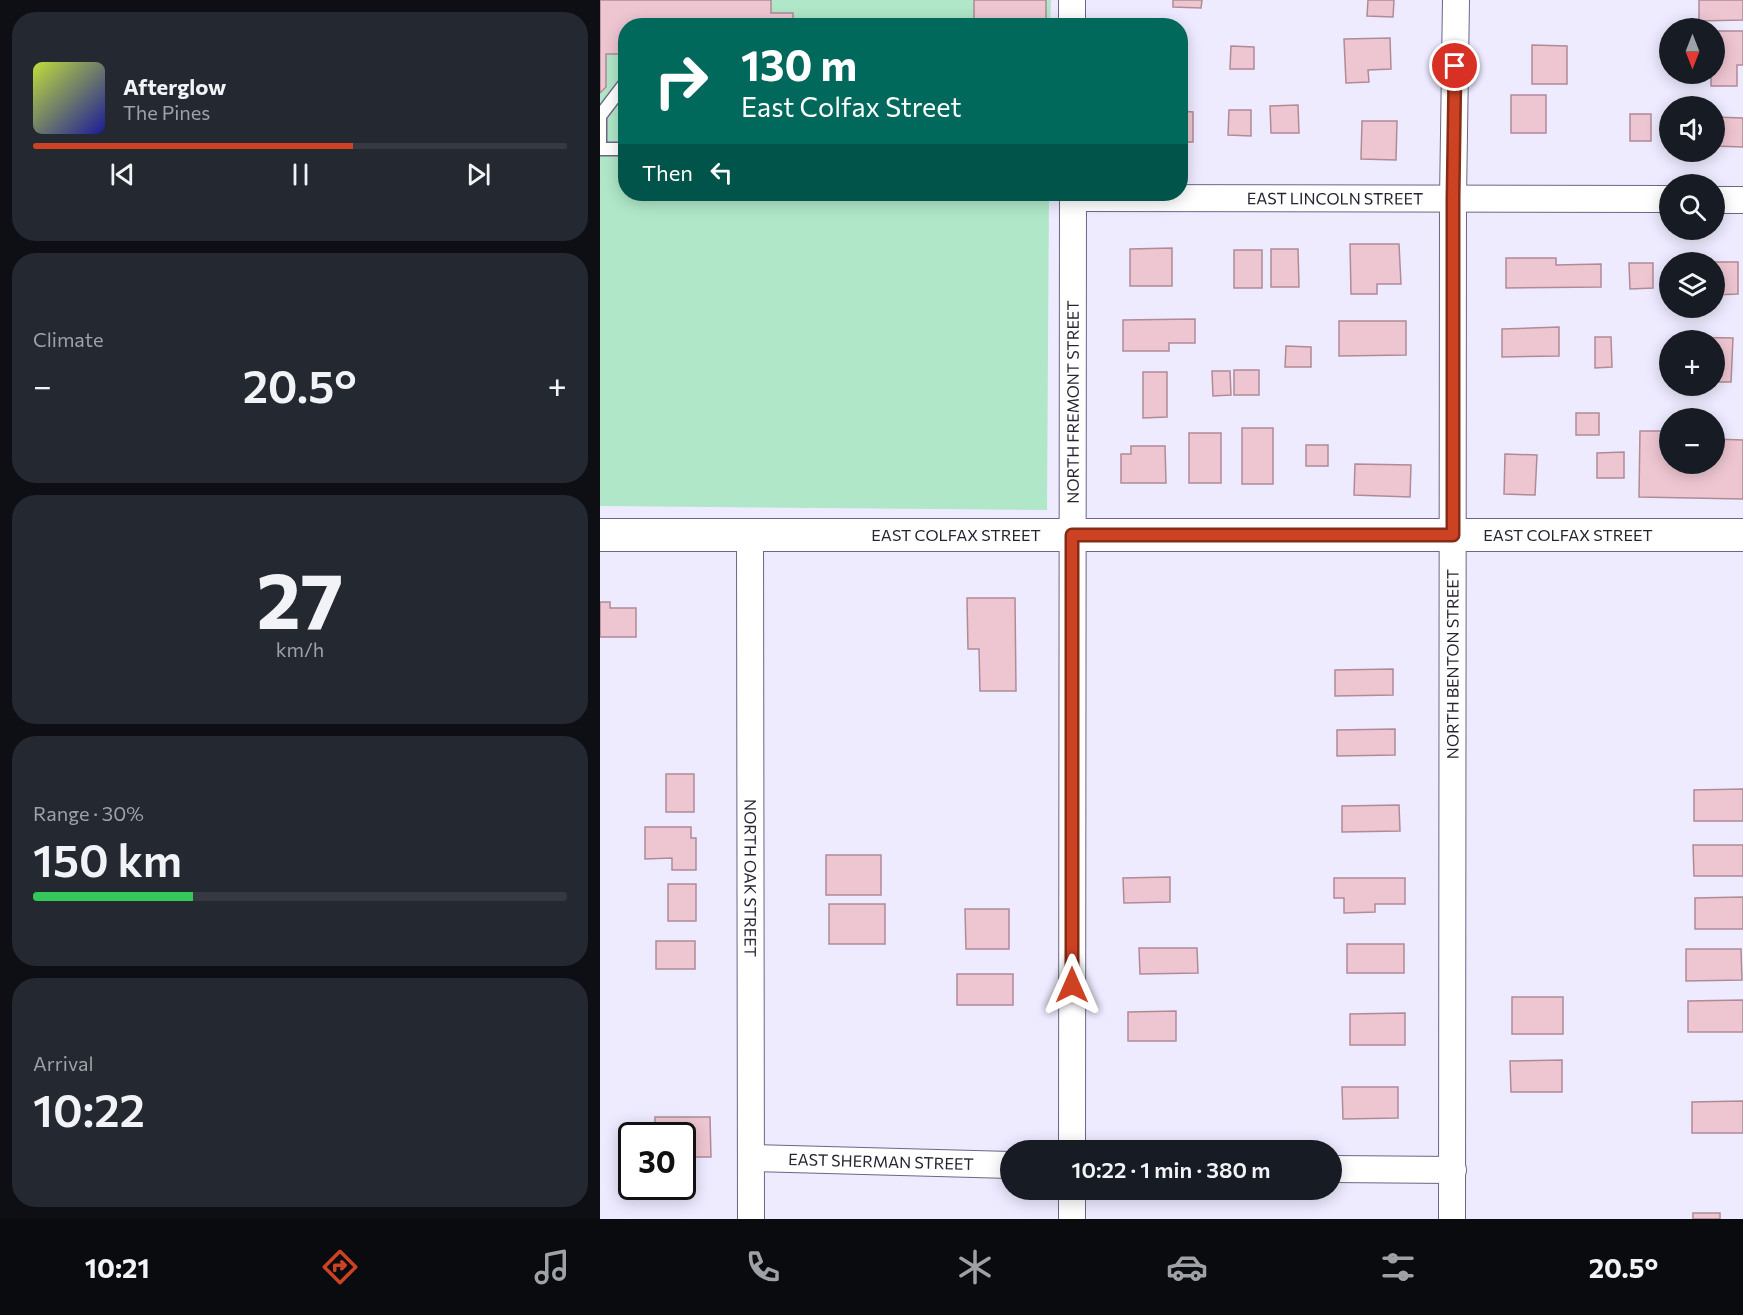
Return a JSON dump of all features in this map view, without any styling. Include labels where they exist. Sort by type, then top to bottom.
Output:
[{"type":"street","points":[[1071,0],[1072,18]]},
{"type":"street","name":"NORTH BENTON STREET","points":[[1452,1219],[1453,199],[1456,0]]},
{"type":"street","name":"EAST LINCOLN STREET","points":[[1188,197],[1659,200]]},
{"type":"street","points":[[1725,200],[1743,200]]},
{"type":"street","name":"NORTH FREMONT STREET","points":[[1072,1140],[1073,201]]},
{"type":"street","name":"EAST COLFAX STREET","points":[[600,536],[1743,535]]},
{"type":"street","name":"NORTH OAK STREET","points":[[750,536],[751,1219]]},
{"type":"street","name":"EAST SHERMAN STREET","points":[[752,1158],[1000,1165]]},
{"type":"street","points":[[1342,1169],[1453,1170]]},
{"type":"street","points":[[1072,1200],[1072,1219]]},
{"type":"lane","points":[[618,92],[600,116],[600,149],[618,149]]},
{"type":"green space","points":[[600,0],[1051,0],[1050,18],[618,18],[618,201],[1049,201],[1047,510],[600,506]]},
{"type":"building","points":[[600,0],[771,0],[771,13],[793,13],[793,18],[618,18],[618,54],[606,54],[606,87],[600,93]]},
{"type":"building","points":[[974,0],[1046,0],[1046,18],[974,18]]},
{"type":"building","points":[[1173,0],[1202,0],[1201,8],[1173,7]]},
{"type":"building","points":[[1368,0],[1394,0],[1393,17],[1367,16]]},
{"type":"building","points":[[1699,0],[1743,0],[1743,20],[1699,18]]},
{"type":"building","points":[[1725,31],[1743,31],[1743,65],[1737,65],[1737,86],[1711,86],[1711,84],[1725,84]]},
{"type":"building","points":[[1390,38],[1391,69],[1368,70],[1369,82],[1346,83],[1344,39]]},
{"type":"building","points":[[1532,45],[1567,46],[1567,84],[1532,84]]},
{"type":"building","points":[[1231,46],[1254,47],[1254,69],[1230,69]]},
{"type":"building","points":[[1511,95],[1546,95],[1546,133],[1511,133]]},
{"type":"building","points":[[1298,105],[1299,133],[1271,133],[1270,106]]},
{"type":"building","points":[[1229,110],[1251,110],[1251,136],[1228,135]]},
{"type":"building","points":[[1188,112],[1193,112],[1193,142],[1188,142]]},
{"type":"building","points":[[1630,114],[1651,114],[1651,141],[1630,141]]},
{"type":"building","points":[[1725,117],[1743,118],[1743,147],[1725,146]]},
{"type":"building","points":[[1362,121],[1397,121],[1396,160],[1361,159]]},
{"type":"building","points":[[1350,244],[1399,244],[1401,284],[1377,284],[1377,294],[1351,294]]},
{"type":"building","points":[[1172,248],[1172,286],[1130,286],[1130,249]]},
{"type":"building","points":[[1271,249],[1298,249],[1299,287],[1271,287]]},
{"type":"building","points":[[1234,250],[1262,250],[1262,288],[1234,288]]},
{"type":"building","points":[[1506,258],[1556,258],[1556,265],[1601,264],[1601,287],[1506,288]]},
{"type":"building","points":[[1725,262],[1738,262],[1738,294],[1725,295]]},
{"type":"building","points":[[1629,263],[1653,263],[1653,288],[1630,289]]},
{"type":"building","points":[[1195,319],[1195,343],[1169,343],[1169,351],[1123,351],[1123,320]]},
{"type":"building","points":[[1339,321],[1406,321],[1406,355],[1339,356]]},
{"type":"building","points":[[1559,327],[1559,356],[1502,357],[1502,329]]},
{"type":"building","points":[[1595,337],[1611,337],[1612,367],[1595,368]]},
{"type":"building","points":[[1725,338],[1733,338],[1731,382],[1725,382]]},
{"type":"building","points":[[1286,346],[1311,347],[1311,367],[1285,367]]},
{"type":"building","points":[[1234,370],[1259,370],[1259,395],[1234,395]]},
{"type":"building","points":[[1212,371],[1230,371],[1231,395],[1213,396]]},
{"type":"building","points":[[1143,372],[1167,372],[1167,417],[1143,418]]},
{"type":"building","points":[[1576,413],[1599,413],[1599,435],[1576,435]]},
{"type":"building","points":[[1242,428],[1273,428],[1273,484],[1242,484]]},
{"type":"building","points":[[1640,431],[1659,431],[1659,474],[1725,474],[1725,439],[1743,440],[1743,499],[1639,497]]},
{"type":"building","points":[[1189,433],[1221,433],[1221,483],[1189,483]]},
{"type":"building","points":[[1306,445],[1328,445],[1328,466],[1306,466]]},
{"type":"building","points":[[1131,446],[1165,446],[1166,483],[1121,483],[1121,454],[1131,454]]},
{"type":"building","points":[[1624,452],[1624,478],[1597,478],[1597,453]]},
{"type":"building","points":[[1505,454],[1537,455],[1535,495],[1504,494]]},
{"type":"building","points":[[1355,464],[1411,465],[1410,497],[1354,495]]},
{"type":"building","points":[[967,598],[1015,598],[1016,691],[980,691],[979,649],[968,649]]},
{"type":"building","points":[[600,602],[610,602],[610,608],[636,608],[636,637],[600,637]]},
{"type":"building","points":[[1393,669],[1393,695],[1335,696],[1335,670]]},
{"type":"building","points":[[1395,729],[1395,755],[1337,756],[1337,730]]},
{"type":"building","points":[[666,774],[694,774],[694,812],[666,812]]},
{"type":"building","points":[[1743,789],[1743,821],[1694,821],[1694,790]]},
{"type":"building","points":[[1399,805],[1400,831],[1342,832],[1342,806]]},
{"type":"building","points":[[645,827],[691,827],[691,838],[696,838],[696,870],[672,870],[672,858],[645,859]]},
{"type":"building","points":[[1693,845],[1743,845],[1743,876],[1694,876]]},
{"type":"building","points":[[826,855],[881,855],[881,895],[826,895]]},
{"type":"building","points":[[1170,877],[1170,902],[1124,903],[1123,878]]},
{"type":"building","points":[[1334,878],[1405,878],[1405,904],[1375,904],[1375,912],[1344,913],[1344,898],[1334,898]]},
{"type":"building","points":[[668,884],[696,884],[696,921],[668,921]]},
{"type":"building","points":[[1743,897],[1743,929],[1695,929],[1695,898]]},
{"type":"building","points":[[829,904],[885,904],[885,944],[829,944]]},
{"type":"building","points":[[965,909],[1009,909],[1009,949],[966,949]]},
{"type":"building","points":[[656,941],[695,941],[695,969],[656,969]]},
{"type":"building","points":[[1347,944],[1404,944],[1404,973],[1347,973]]},
{"type":"building","points":[[1139,948],[1197,948],[1198,973],[1140,974]]},
{"type":"building","points":[[1686,949],[1741,949],[1742,980],[1686,981]]},
{"type":"building","points":[[957,974],[1013,974],[1013,1005],[957,1005]]},
{"type":"building","points":[[1512,997],[1563,997],[1563,1034],[1512,1034]]},
{"type":"building","points":[[1743,1000],[1743,1032],[1688,1032],[1688,1001]]},
{"type":"building","points":[[1176,1011],[1176,1041],[1128,1041],[1128,1012]]},
{"type":"building","points":[[1405,1013],[1405,1045],[1350,1045],[1350,1014]]},
{"type":"building","points":[[1562,1060],[1562,1092],[1511,1092],[1510,1061]]},
{"type":"building","points":[[1342,1087],[1398,1087],[1398,1118],[1343,1119]]},
{"type":"building","points":[[1743,1101],[1743,1133],[1692,1133],[1692,1102]]},
{"type":"building","points":[[655,1117],[710,1117],[711,1157],[696,1157],[696,1122],[655,1122]]},
{"type":"building","points":[[1693,1213],[1720,1213],[1720,1219],[1693,1219]]},
{"type":"route","points":[[1072,985],[1072,535],[1453,535],[1455,66]]}]
